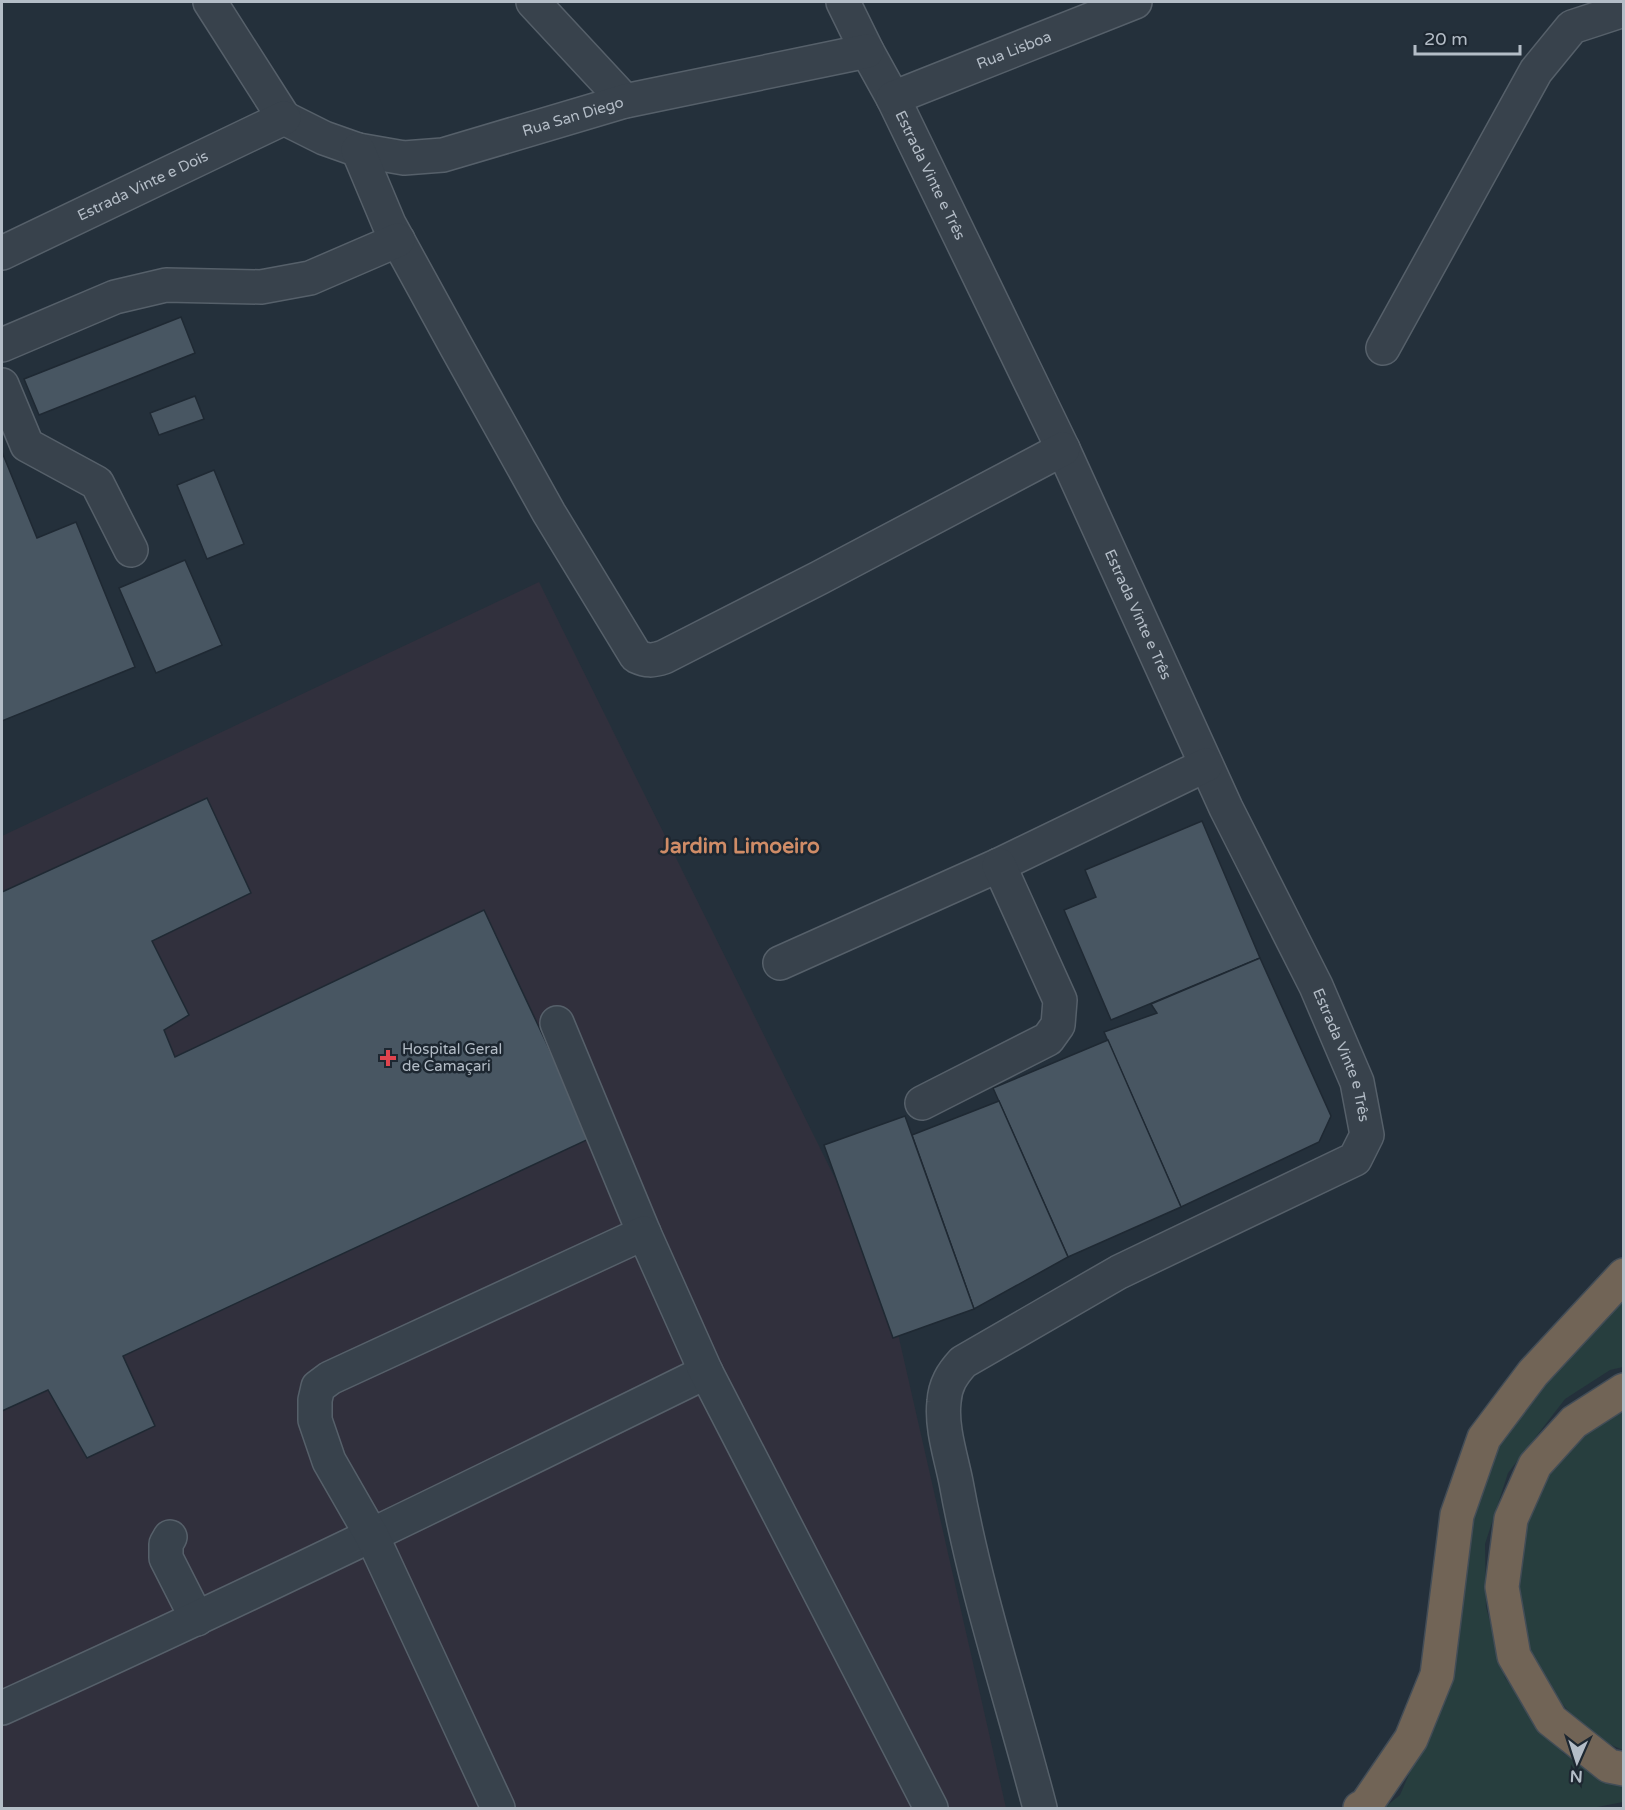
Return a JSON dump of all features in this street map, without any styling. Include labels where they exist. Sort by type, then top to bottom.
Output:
[{"type":"highway","points":[[1360,1809],[1366,1805],[1411,1739],[1437,1675],[1457,1515],[1484,1438],[1533,1373],[1623,1275]]},
{"type":"highway","points":[[1623,1390],[1574,1422],[1535,1465],[1511,1519],[1502,1587],[1514,1656],[1551,1720],[1609,1766],[1623,1769]]},
{"type":"street","points":[[210,2],[284,118]]},
{"type":"street","points":[[533,2],[625,101]]},
{"type":"street","name":"Estrada Vinte e Três","points":[[843,2],[893,98],[1063,449],[1206,765],[1316,986],[1357,1082],[1367,1135],[1355,1159],[1119,1272],[963,1362],[946,1387],[943,1404],[946,1429],[966,1542],[1040,1809]]},
{"type":"street","name":"Rua Lisboa","points":[[893,98],[1135,2]]},
{"type":"street","points":[[1383,348],[1536,71],[1572,27],[1623,9]]},
{"type":"street","name":"Rua San Diego","points":[[284,118],[324,138],[358,150],[404,158],[443,155],[625,101],[867,51]]},
{"type":"street","name":"Estrada Vinte e Dois","points":[[2,253],[284,118]]},
{"type":"street","points":[[358,150],[398,240],[549,513],[636,656],[645,660],[653,661],[664,657],[1063,449]]},
{"type":"street","points":[[2,345],[115,297],[166,285],[261,287],[310,278],[398,240]]},
{"type":"street","points":[[2,385],[27,445],[97,483],[131,550]]},
{"type":"street","points":[[780,963],[999,865],[1206,765]]},
{"type":"street","points":[[922,1103],[1048,1039],[1058,1025],[1059,1000],[999,865]]},
{"type":"street","points":[[557,1023],[644,1233],[706,1372],[931,1809]]},
{"type":"street","points":[[498,1809],[372,1536],[329,1461],[315,1420],[315,1400],[318,1387],[341,1373],[644,1233]]},
{"type":"street","points":[[2,1708],[372,1536],[706,1372]]},
{"type":"street","points":[[170,1537],[165,1550],[166,1558],[197,1618]]},
{"type":"shaded area","name":"Hospital Geral de Camaçari","points":[[539,582],[886,1281],[1006,1808],[2,1808],[2,836]]},
{"type":"green space","points":[[1623,1293],[1623,1367],[1610,1370],[1565,1399],[1508,1473],[1485,1544],[1486,1607],[1505,1678],[1564,1754],[1623,1781],[1623,1802],[1592,1808],[1384,1808],[1400,1795],[1445,1691],[1461,1540],[1493,1443]]},
{"type":"green space","points":[[1623,1405],[1623,1750],[1590,1736],[1534,1671],[1514,1608],[1512,1557],[1534,1490],[1589,1424]]},
{"type":"building","points":[[181,317],[195,353],[39,415],[24,379]]},
{"type":"building","points":[[195,396],[204,419],[159,435],[150,413]]},
{"type":"building","points":[[2,452],[37,538],[76,522],[135,667],[2,721]]},
{"type":"building","points":[[214,470],[244,544],[207,559],[177,485]]},
{"type":"building","points":[[185,560],[222,645],[156,673],[119,588]]},
{"type":"building","points":[[207,798],[251,893],[152,941],[189,1015],[164,1030],[175,1057],[484,910],[591,1138],[123,1356],[155,1426],[87,1458],[48,1390],[2,1411],[2,892]]},
{"type":"building","points":[[1202,821],[1260,958],[1111,1020],[1064,910],[1096,897],[1085,870]]},
{"type":"building","points":[[1260,958],[1331,1116],[1319,1142],[1181,1207],[1104,1032],[1157,1013],[1151,1004]]},
{"type":"building","points":[[1108,1040],[1181,1207],[1068,1257],[993,1088]]},
{"type":"building","points":[[999,1101],[1068,1257],[974,1309],[912,1135]]},
{"type":"building","points":[[905,1116],[974,1309],[893,1338],[824,1145]]},
{"type":"place","name":"Hospital Geral de Camaçari","points":[[388,1058]]},
{"type":"district","name":"Jardim Limoeiro","points":[[740,846]]}]
